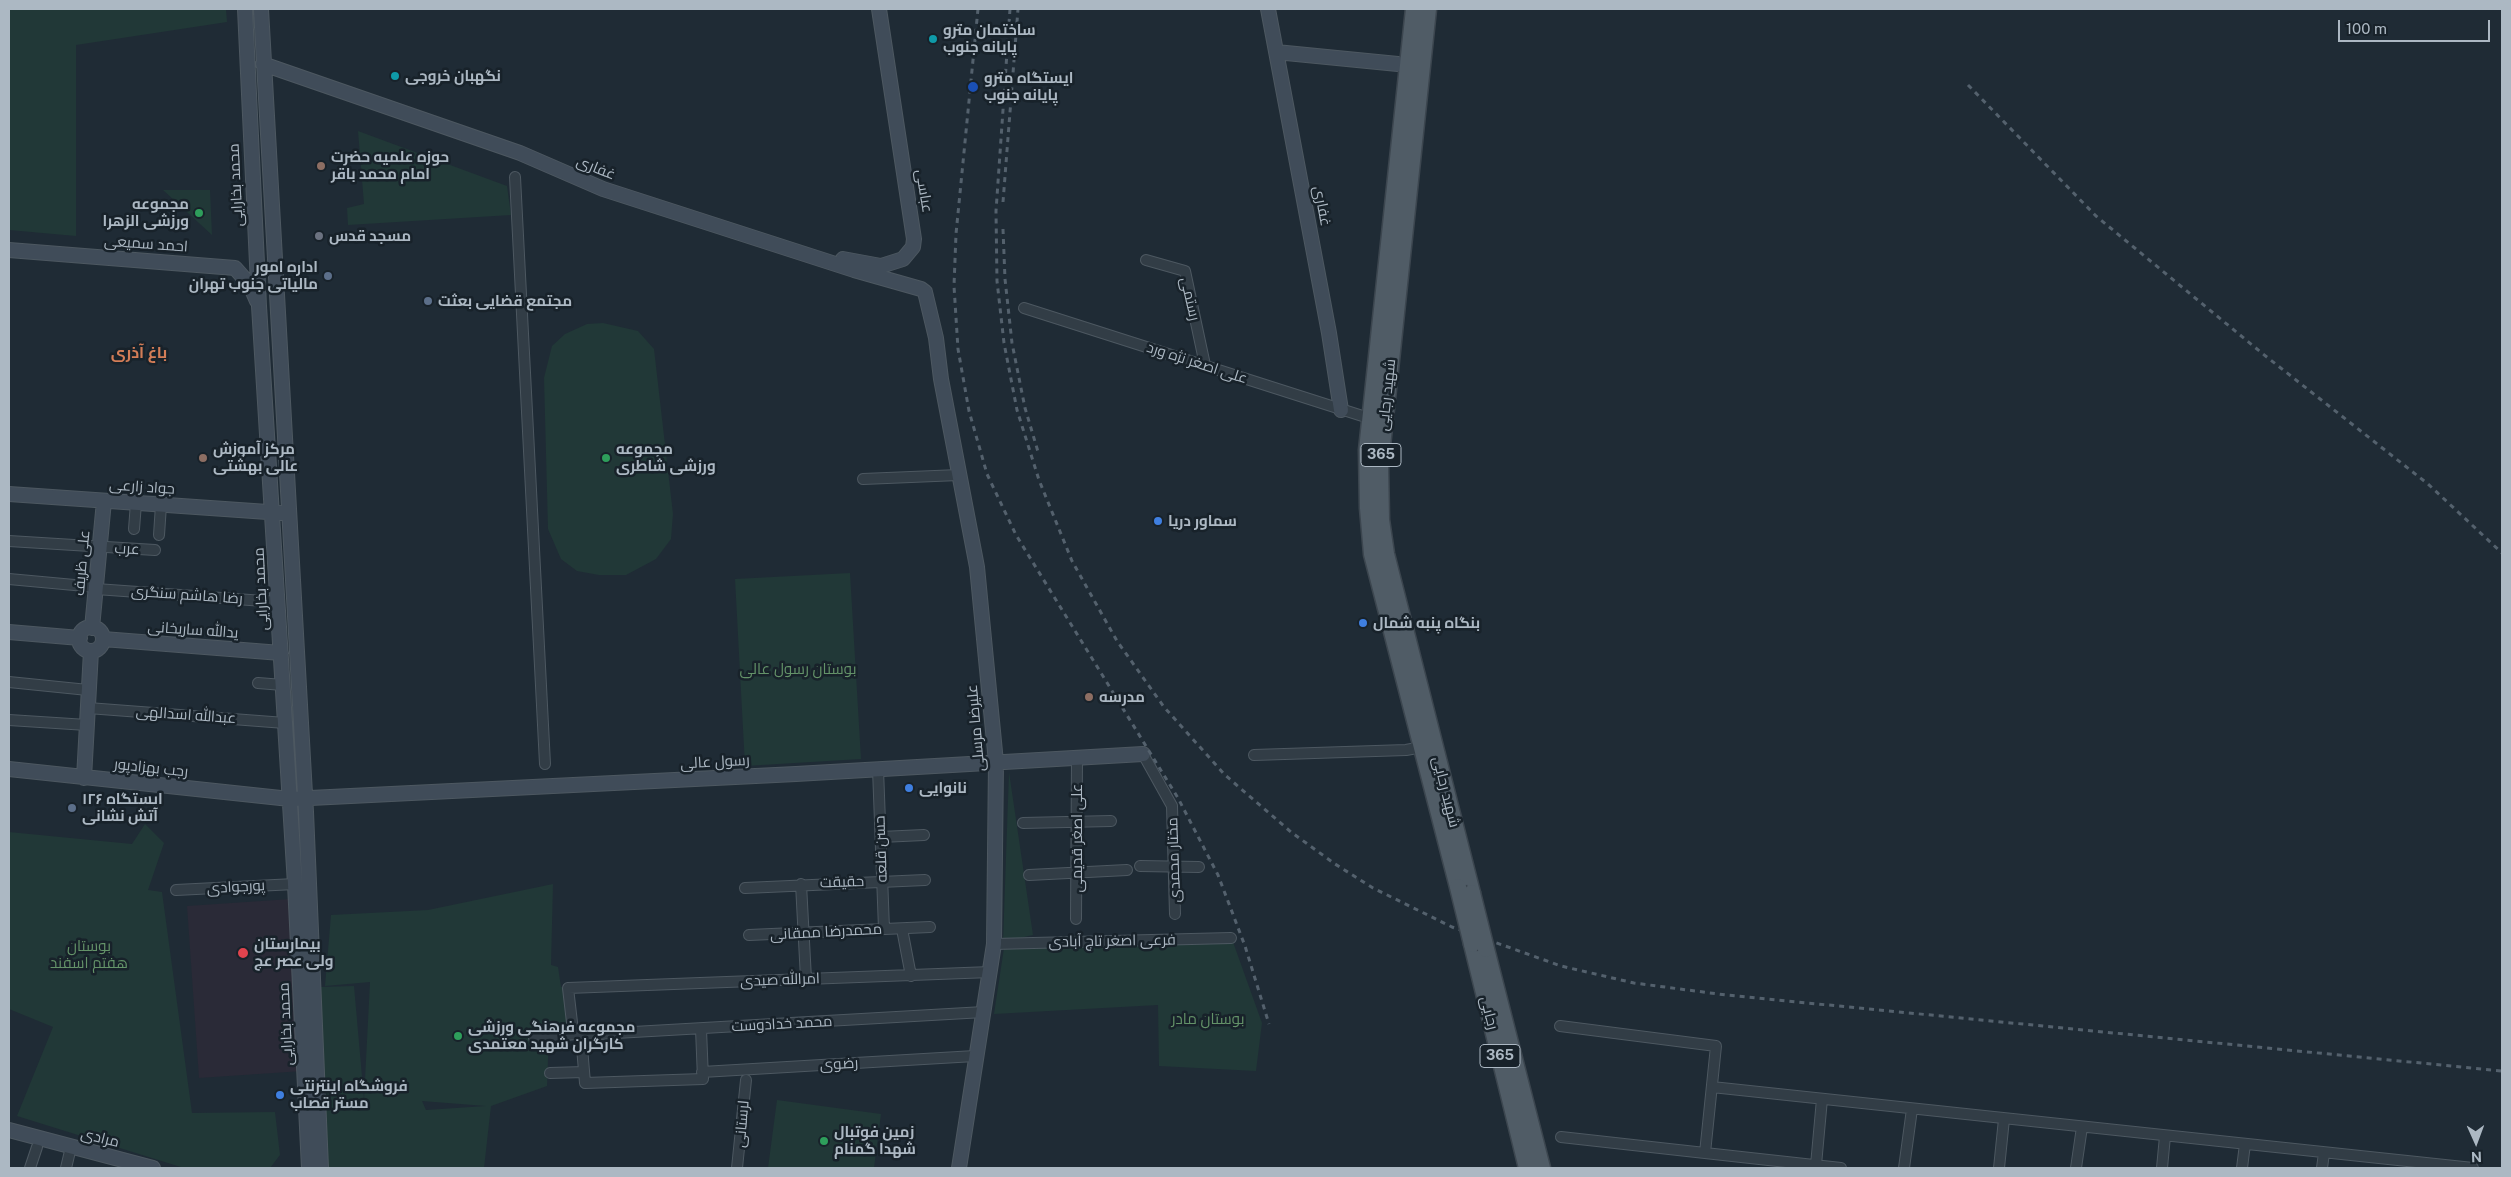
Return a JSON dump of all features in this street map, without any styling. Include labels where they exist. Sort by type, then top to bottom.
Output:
[{"type":"main road","name":"شهید رجایی","points":[[1414,9],[1377,421],[1381,520],[1386,554],[1465,890]]},
{"type":"main road","name":"شهید رجایی","points":[[1428,9],[1377,421],[1368,479],[1372,554],[1422,747],[1465,890]]},
{"type":"main road","name":"رجایی","points":[[1465,890],[1528,1168]]},
{"type":"main road","name":"رجایی","points":[[1479,946],[1542,1168]]},
{"type":"street","name":"محمد بخارایی","points":[[245,9],[259,306],[295,884],[304,919],[321,1168]]},
{"type":"street","name":"محمد بخارایی","points":[[261,9],[305,798],[304,919],[309,1168]]},
{"type":"street","name":"عباسی","points":[[790,249],[881,266],[903,259],[913,247],[914,239],[879,9]]},
{"type":"street","name":"غفاری","points":[[1268,9],[1329,333],[1341,410]]},
{"type":"street","points":[[1276,52],[1408,65]]},
{"type":"street","points":[[248,81],[263,64]]},
{"type":"street","name":"غفاری","points":[[263,64],[520,153],[603,189],[854,270],[921,289]]},
{"type":"street","points":[[515,177],[545,764]]},
{"type":"street","name":"احمد سمیعی","points":[[9,250],[235,268],[250,285],[259,306]]},
{"type":"street","name":"رستمی","points":[[1146,260],[1185,271],[1205,365]]},
{"type":"street","name":"علیرضا مرسلی","points":[[921,289],[928,299],[936,338],[941,379],[977,567],[996,762],[994,944],[959,1168]]},
{"type":"street","name":"علی اصغر نژه ورد","points":[[1024,308],[1377,421]]},
{"type":"street","points":[[863,479],[959,474]]},
{"type":"street","name":"جواد زارعی","points":[[9,494],[273,514],[289,512]]},
{"type":"street","name":"علی ظریف","points":[[92,628],[104,501]]},
{"type":"street","points":[[134,529],[136,503]]},
{"type":"street","points":[[159,535],[161,505]]},
{"type":"street","name":"عرب","points":[[9,541],[155,550]]},
{"type":"street","name":"رضا هاشم سنگری","points":[[9,579],[96,588],[278,602]]},
{"type":"street","points":[[92,628],[101,633],[103,639],[98,649],[90,651],[84,648],[80,638],[82,631],[92,628]]},
{"type":"street","points":[[9,632],[80,638]]},
{"type":"street","name":"یدالله ساریخانی","points":[[103,639],[281,653]]},
{"type":"street","points":[[84,778],[90,651]]},
{"type":"street","points":[[9,682],[88,690]]},
{"type":"street","points":[[258,683],[283,685]]},
{"type":"street","name":"عبدالله اسدالهی","points":[[88,708],[285,723]]},
{"type":"street","points":[[9,720],[87,725]]},
{"type":"street","points":[[1254,755],[1406,750],[1422,747]]},
{"type":"street","name":"رسول عالی","points":[[290,799],[1143,754]]},
{"type":"street","name":"مختار محمدی","points":[[1143,754],[1172,806],[1175,914]]},
{"type":"street","name":"علی اصغر قدیمی","points":[[1076,919],[1077,757]]},
{"type":"street","name":"حسن قلعه","points":[[878,769],[884,929]]},
{"type":"street","name":"رجب بهزادپور","points":[[9,770],[290,799]]},
{"type":"street","points":[[1024,824],[1077,820],[1111,821]]},
{"type":"street","points":[[881,837],[924,835]]},
{"type":"street","points":[[1140,866],[1199,868]]},
{"type":"street","points":[[1029,874],[1127,870]]},
{"type":"street","name":"حقیقت","points":[[745,888],[882,880],[925,880]]},
{"type":"street","name":"پورجوادی","points":[[176,890],[295,884]]},
{"type":"street","points":[[801,884],[806,980]]},
{"type":"street","name":"محمدرضا ممقانی","points":[[749,935],[930,927]]},
{"type":"street","points":[[902,929],[910,976]]},
{"type":"street","name":"فرعی اصغر تاج آبادی","points":[[994,944],[1231,938]]},
{"type":"street","name":"امرالله صیدی","points":[[579,1035],[573,1031],[568,988],[991,972]]},
{"type":"street","name":"محمد خدادوست","points":[[534,1038],[984,1012]]},
{"type":"street","points":[[1560,1026],[1716,1046],[1705,1153]]},
{"type":"street","points":[[579,1035],[585,1083],[703,1079],[701,1029]]},
{"type":"street","name":"رضوی","points":[[702,1072],[975,1056]]},
{"type":"street","points":[[550,1073],[584,1072]]},
{"type":"street","name":"لرستانی","points":[[737,1168],[746,1080]]},
{"type":"street","points":[[1712,1087],[2245,1144],[2324,1153],[2402,1165],[2473,1168]]},
{"type":"street","points":[[1816,1166],[1822,1099]]},
{"type":"street","points":[[1904,1168],[1912,1109]]},
{"type":"street","points":[[1999,1168],[2004,1119]]},
{"type":"street","points":[[2076,1168],[2082,1127]]},
{"type":"street","name":"مرادی","points":[[9,1130],[38,1143],[70,1147],[132,1166],[154,1168]]},
{"type":"street","points":[[2162,1168],[2165,1136]]},
{"type":"street","points":[[1561,1137],[1841,1168]]},
{"type":"street","points":[[30,1168],[38,1143]]},
{"type":"street","points":[[2242,1168],[2245,1144]]},
{"type":"street","points":[[66,1168],[70,1147]]},
{"type":"street","points":[[2322,1168],[2324,1153]]},
{"type":"shaded area","name":"بیمارستان ولی عصر عج","points":[[291,899],[303,1071],[199,1078],[187,906]]},
{"type":"green space","points":[[9,9],[226,9],[227,22],[76,45],[76,236],[9,230]]},
{"type":"green space","points":[[358,131],[507,186],[511,215],[348,225],[347,208],[364,204]]},
{"type":"green space","name":"مجموعه ورزشی الزهرا","points":[[163,190],[210,190],[212,235]]},
{"type":"green space","name":"مجموعه ورزشی شاطری","points":[[603,323],[638,331],[654,349],[673,514],[671,539],[656,559],[626,575],[599,575],[577,571],[561,559],[548,529],[544,378],[552,346],[565,334],[587,324]]},
{"type":"green space","name":"بوستان رسول عالی","points":[[850,573],[861,759],[745,766],[735,579]]},
{"type":"green space","points":[[1009,772],[1033,935],[1003,942]]},
{"type":"green space","name":"بوستان هفتم اسفند","points":[[145,824],[164,843],[148,890],[162,892],[192,1113],[275,1112],[280,1155],[270,1168],[184,1168],[17,1116],[53,1027],[9,1009],[9,832],[132,844]]},
{"type":"green space","name":"مجموعه فرهنگی ورزشی کارگران شهید معتمدی","points":[[553,884],[551,965],[558,967],[561,987],[564,987],[569,1032],[549,1030],[547,1086],[491,1106],[484,1168],[327,1168],[319,987],[354,986],[364,1099],[370,982],[325,986],[331,915],[428,910]],"holes":[[[422,1101],[486,1106],[426,1110]]]},
{"type":"green space","name":"بوستان مادر","points":[[1233,942],[1262,1023],[1256,1071],[1159,1066],[1158,1005],[994,1014],[1004,948]]},
{"type":"green space","name":"زمین فوتبال شهدا گمنام","points":[[777,1100],[881,1114],[874,1168],[768,1168]]},
{"type":"railway","points":[[978,9],[956,234],[954,286],[958,349],[969,411],[987,474],[1016,535],[1178,798],[1218,875],[1245,946],[1269,1024]]},
{"type":"railway","points":[[1010,9],[996,211],[997,281],[1004,343],[1017,410],[1039,480],[1072,561],[1117,641],[1164,707],[1225,775],[1291,832],[1335,864],[1373,888],[1452,927],[1561,966],[1634,983],[1726,995],[2502,1071]]},
{"type":"railway","points":[[1003,202],[1018,9]]},
{"type":"railway","points":[[1968,85],[2096,216],[2263,354],[2428,484],[2502,553]]},
{"type":"railway","points":[[1003,229],[1005,279],[1012,343],[1025,408],[1039,455]]},
{"type":"place","name":"ساختمان مترو پایانه جنوب","points":[[933,39]]},
{"type":"place","name":"نگهبان خروجی","points":[[395,76]]},
{"type":"place","name":"ایستگاه مترو پایانه جنوب","points":[[973,87]]},
{"type":"place","name":"حوزه علمیه حضرت امام محمد باقر","points":[[321,166]]},
{"type":"place","name":"مجموعه ورزشی الزهرا","points":[[199,213]]},
{"type":"place","name":"مسجد قدس","points":[[319,236]]},
{"type":"place","name":"اداره امور مالیاتی جنوب تهران","points":[[328,276]]},
{"type":"place","name":"مجتمع قضایی بعثت","points":[[428,301]]},
{"type":"place","name":"مرکز آموزش عالی بهشتی","points":[[203,458]]},
{"type":"place","name":"مجموعه ورزشی شاطری","points":[[606,458]]},
{"type":"place","name":"سماور دریا","points":[[1158,521]]},
{"type":"place","name":"بنگاه پنبه شمال","points":[[1363,623]]},
{"type":"place","name":"مدرسه","points":[[1089,697]]},
{"type":"place","name":"نانوایی","points":[[909,788]]},
{"type":"place","name":"ایستگاه ۱۲۶ آتش نشانی","points":[[72,808]]},
{"type":"place","name":"بیمارستان ولی عصر عج","points":[[243,953]]},
{"type":"place","name":"مجموعه فرهنگی ورزشی کارگران شهید معتمدی","points":[[458,1036]]},
{"type":"place","name":"فروشگاه اینترنتی مستر قصاب","points":[[280,1095]]},
{"type":"place","name":"زمین فوتبال شهدا گمنام","points":[[824,1141]]},
{"type":"district","name":"باغ آذری","points":[[139,353]]}]
